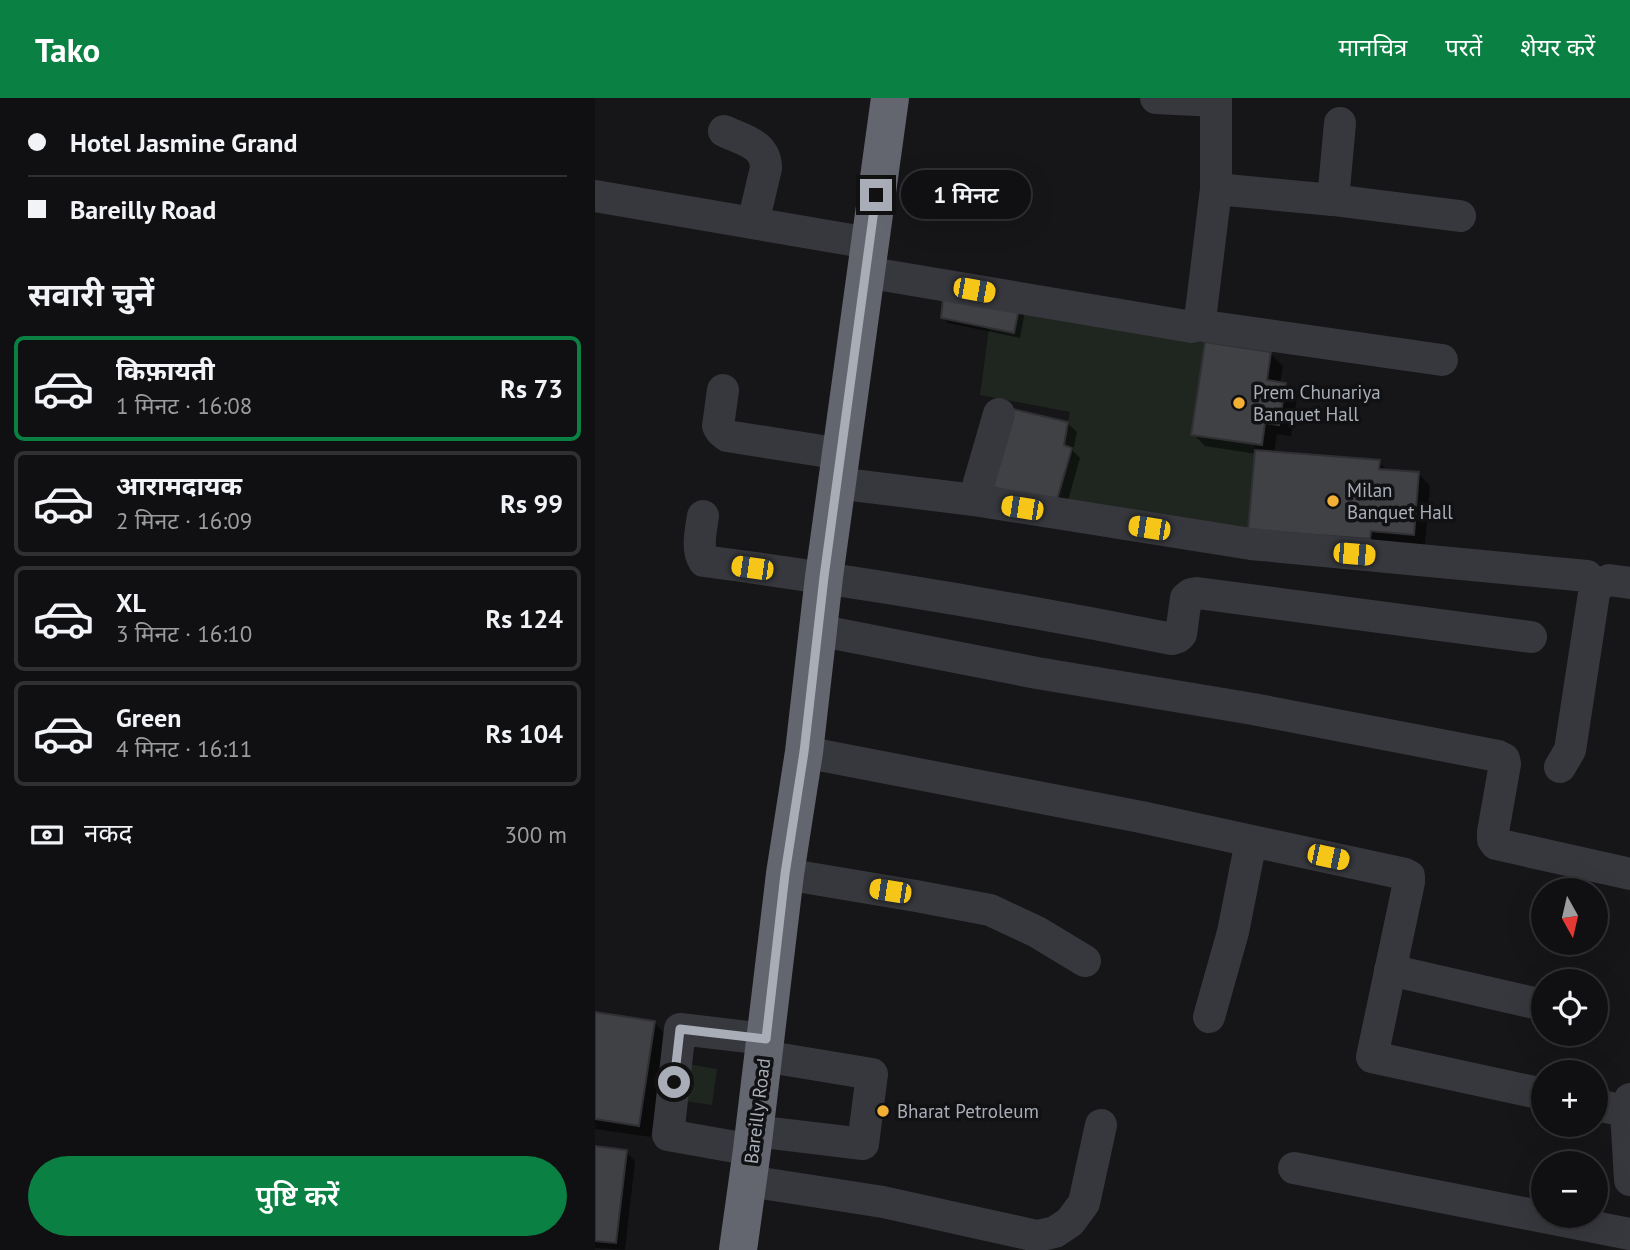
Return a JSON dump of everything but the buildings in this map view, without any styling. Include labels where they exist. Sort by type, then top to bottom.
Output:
[{"type":"highway","name":"Bareilly Road","points":[[738,1250],[785,874],[804,752],[838,469],[890,98]]},
{"type":"street","points":[[1156,98],[1216,99],[1216,189],[1201,320],[1197,325]]},
{"type":"street","points":[[1333,200],[1340,123]]},
{"type":"street","points":[[725,131],[758,147],[766,159],[753,222]]},
{"type":"street","points":[[1216,189],[1461,216]]},
{"type":"street","points":[[595,196],[753,222],[867,257],[1192,327],[1197,325],[1442,360]]},
{"type":"street","points":[[723,390],[718,426],[727,436],[838,469],[974,500],[1251,544],[1591,582],[1609,580],[1630,583]]},
{"type":"street","points":[[974,500],[999,414]]},
{"type":"street","points":[[703,516],[700,549],[705,561],[824,577],[1173,639],[1181,634],[1186,598],[1197,593],[1531,637]]},
{"type":"street","points":[[1560,767],[1570,750],[1591,582]]},
{"type":"street","points":[[817,630],[1037,673],[1253,709],[1498,756],[1504,759],[1505,764],[1493,832],[1496,845],[1630,874]]},
{"type":"street","points":[[804,752],[1141,817],[1405,874],[1409,876],[1409,882],[1372,1057],[1531,1091]]},
{"type":"street","points":[[1209,1017],[1233,932],[1251,841]]},
{"type":"street","points":[[785,874],[990,910],[1037,932],[1085,961]]},
{"type":"street","points":[[1390,970],[1531,1002]]},
{"type":"street","points":[[752,1154],[863,1144],[871,1074],[680,1029],[667,1135],[752,1154],[883,1202],[1037,1236],[1055,1232],[1070,1222],[1084,1203],[1101,1125]]},
{"type":"street","points":[[1617,1105],[1630,1180]]},
{"type":"street","points":[[1294,1168],[1630,1234]]},
{"type":"shaded area","points":[[1019,309],[1205,342],[1191,434],[1255,444],[1248,530],[1056,503],[1072,448],[1064,445],[1070,412],[980,395],[989,328],[1014,333]]},
{"type":"shaded area","points":[[683,1063],[717,1069],[712,1105],[678,1100]]},
{"type":"place","name":"Prem Chunariya Banquet Hall","points":[[1239,403]]},
{"type":"place","name":"Milan Banquet Hall","points":[[1333,501]]},
{"type":"place","name":"Bharat Petroleum","points":[[883,1111]]},
{"type":"route","points":[[674,1082],[680,1029],[766,1039],[785,874],[804,752],[836,483],[876,195]]}]
